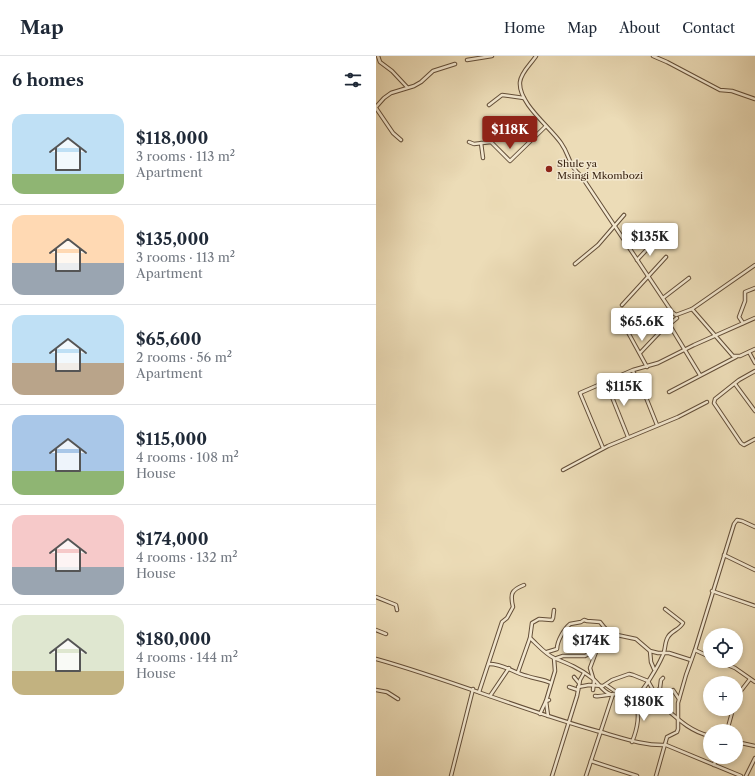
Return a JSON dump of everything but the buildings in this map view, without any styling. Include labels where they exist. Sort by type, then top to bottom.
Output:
[{"type":"street","points":[[378,56],[380,62],[392,71],[408,87]]},
{"type":"street","points":[[468,60],[492,56]]},
{"type":"street","points":[[536,56],[524,72],[520,81],[521,92],[561,144],[566,152],[571,166],[582,177],[614,227],[676,315],[692,309],[755,265]]},
{"type":"street","points":[[653,56],[668,62],[720,90],[732,91],[755,100]]},
{"type":"street","points":[[400,140],[393,133],[376,108],[384,98],[391,93],[422,82],[429,74],[436,70],[455,64]]},
{"type":"street","points":[[489,105],[502,95],[525,98]]},
{"type":"street","points":[[469,142],[474,144],[491,142],[510,161],[546,126]]},
{"type":"street","points":[[481,143],[483,158]]},
{"type":"street","points":[[575,264],[598,245],[624,215]]},
{"type":"street","points":[[637,260],[652,244]]},
{"type":"street","points":[[622,305],[666,257]]},
{"type":"street","points":[[663,298],[689,278]]},
{"type":"street","points":[[743,324],[738,317],[745,301],[745,292],[755,288]]},
{"type":"street","points":[[692,309],[733,356],[740,356]]},
{"type":"street","points":[[640,353],[677,318]]},
{"type":"street","points":[[603,448],[580,393],[633,370],[658,363],[684,349],[755,318]]},
{"type":"street","points":[[669,324],[700,375]]},
{"type":"street","points":[[624,325],[647,366]]},
{"type":"street","points":[[669,392],[700,375],[755,349]]},
{"type":"street","points":[[749,352],[755,363]]},
{"type":"street","points":[[633,370],[657,425]]},
{"type":"street","points":[[755,371],[715,399],[714,403],[741,443],[744,445],[748,444],[755,439]]},
{"type":"street","points":[[606,382],[628,437]]},
{"type":"street","points":[[735,384],[755,411]]},
{"type":"street","points":[[563,470],[603,448],[689,412],[707,402]]},
{"type":"street","points":[[656,776],[666,745],[667,737],[677,732],[679,699],[734,524],[737,520],[742,520],[755,527]]},
{"type":"street","points":[[724,554],[755,570]]},
{"type":"street","points":[[479,692],[502,622],[507,618],[513,607],[511,599],[513,592],[516,588],[524,585]]},
{"type":"street","points":[[712,591],[755,606]]},
{"type":"street","points":[[376,598],[396,605],[397,610]]},
{"type":"street","points":[[639,695],[650,679],[654,669],[664,653],[669,635],[680,628],[683,623],[665,609]]},
{"type":"street","points":[[518,672],[530,638],[532,623],[539,618],[552,620],[554,610]]},
{"type":"street","points":[[547,652],[557,649],[557,645],[570,624],[584,620],[600,622],[608,632],[636,639],[650,651],[676,654],[692,660]]},
{"type":"street","points":[[593,690],[593,679],[590,668],[606,628]]},
{"type":"street","points":[[376,630],[386,634]]},
{"type":"street","points":[[555,658],[563,656],[585,656],[591,653],[600,643],[614,634]]},
{"type":"street","points":[[530,638],[555,658],[575,666],[593,679],[604,692],[604,696]]},
{"type":"street","points":[[695,650],[703,654]]},
{"type":"street","points":[[650,651],[651,662],[654,669]]},
{"type":"street","points":[[540,714],[547,701],[556,667],[555,658]]},
{"type":"street","points":[[376,660],[473,689],[540,714],[632,742],[655,746],[666,745],[741,776]]},
{"type":"street","points":[[489,664],[497,664],[526,676],[539,678],[551,683]]},
{"type":"street","points":[[490,696],[509,668]]},
{"type":"street","points":[[735,668],[755,682]]},
{"type":"street","points":[[552,776],[578,687],[584,673]]},
{"type":"street","points":[[569,687],[606,685],[612,680],[629,674],[648,681],[658,702]]},
{"type":"street","points":[[574,677],[578,687]]},
{"type":"street","points":[[594,696],[655,694],[660,688],[661,680],[664,678]]},
{"type":"street","points":[[743,688],[750,679]]},
{"type":"street","points":[[606,685],[623,696],[638,712]]},
{"type":"street","points":[[451,776],[473,689]]},
{"type":"street","points":[[376,690],[387,692],[398,699]]},
{"type":"street","points":[[673,690],[679,699]]},
{"type":"street","points":[[604,692],[612,695]]},
{"type":"street","points":[[586,776],[612,695]]},
{"type":"street","points":[[639,695],[658,702],[690,729],[703,734]]},
{"type":"street","points":[[547,701],[548,716]]},
{"type":"street","points":[[632,742],[636,733],[638,712],[636,702]]},
{"type":"street","points":[[743,743],[755,746]]},
{"type":"street","points":[[746,776],[755,758]]},
{"type":"street","points":[[591,761],[636,776]]},
{"type":"place","name":"Shule ya Msingi Mkombozi","points":[[549,169]]}]
